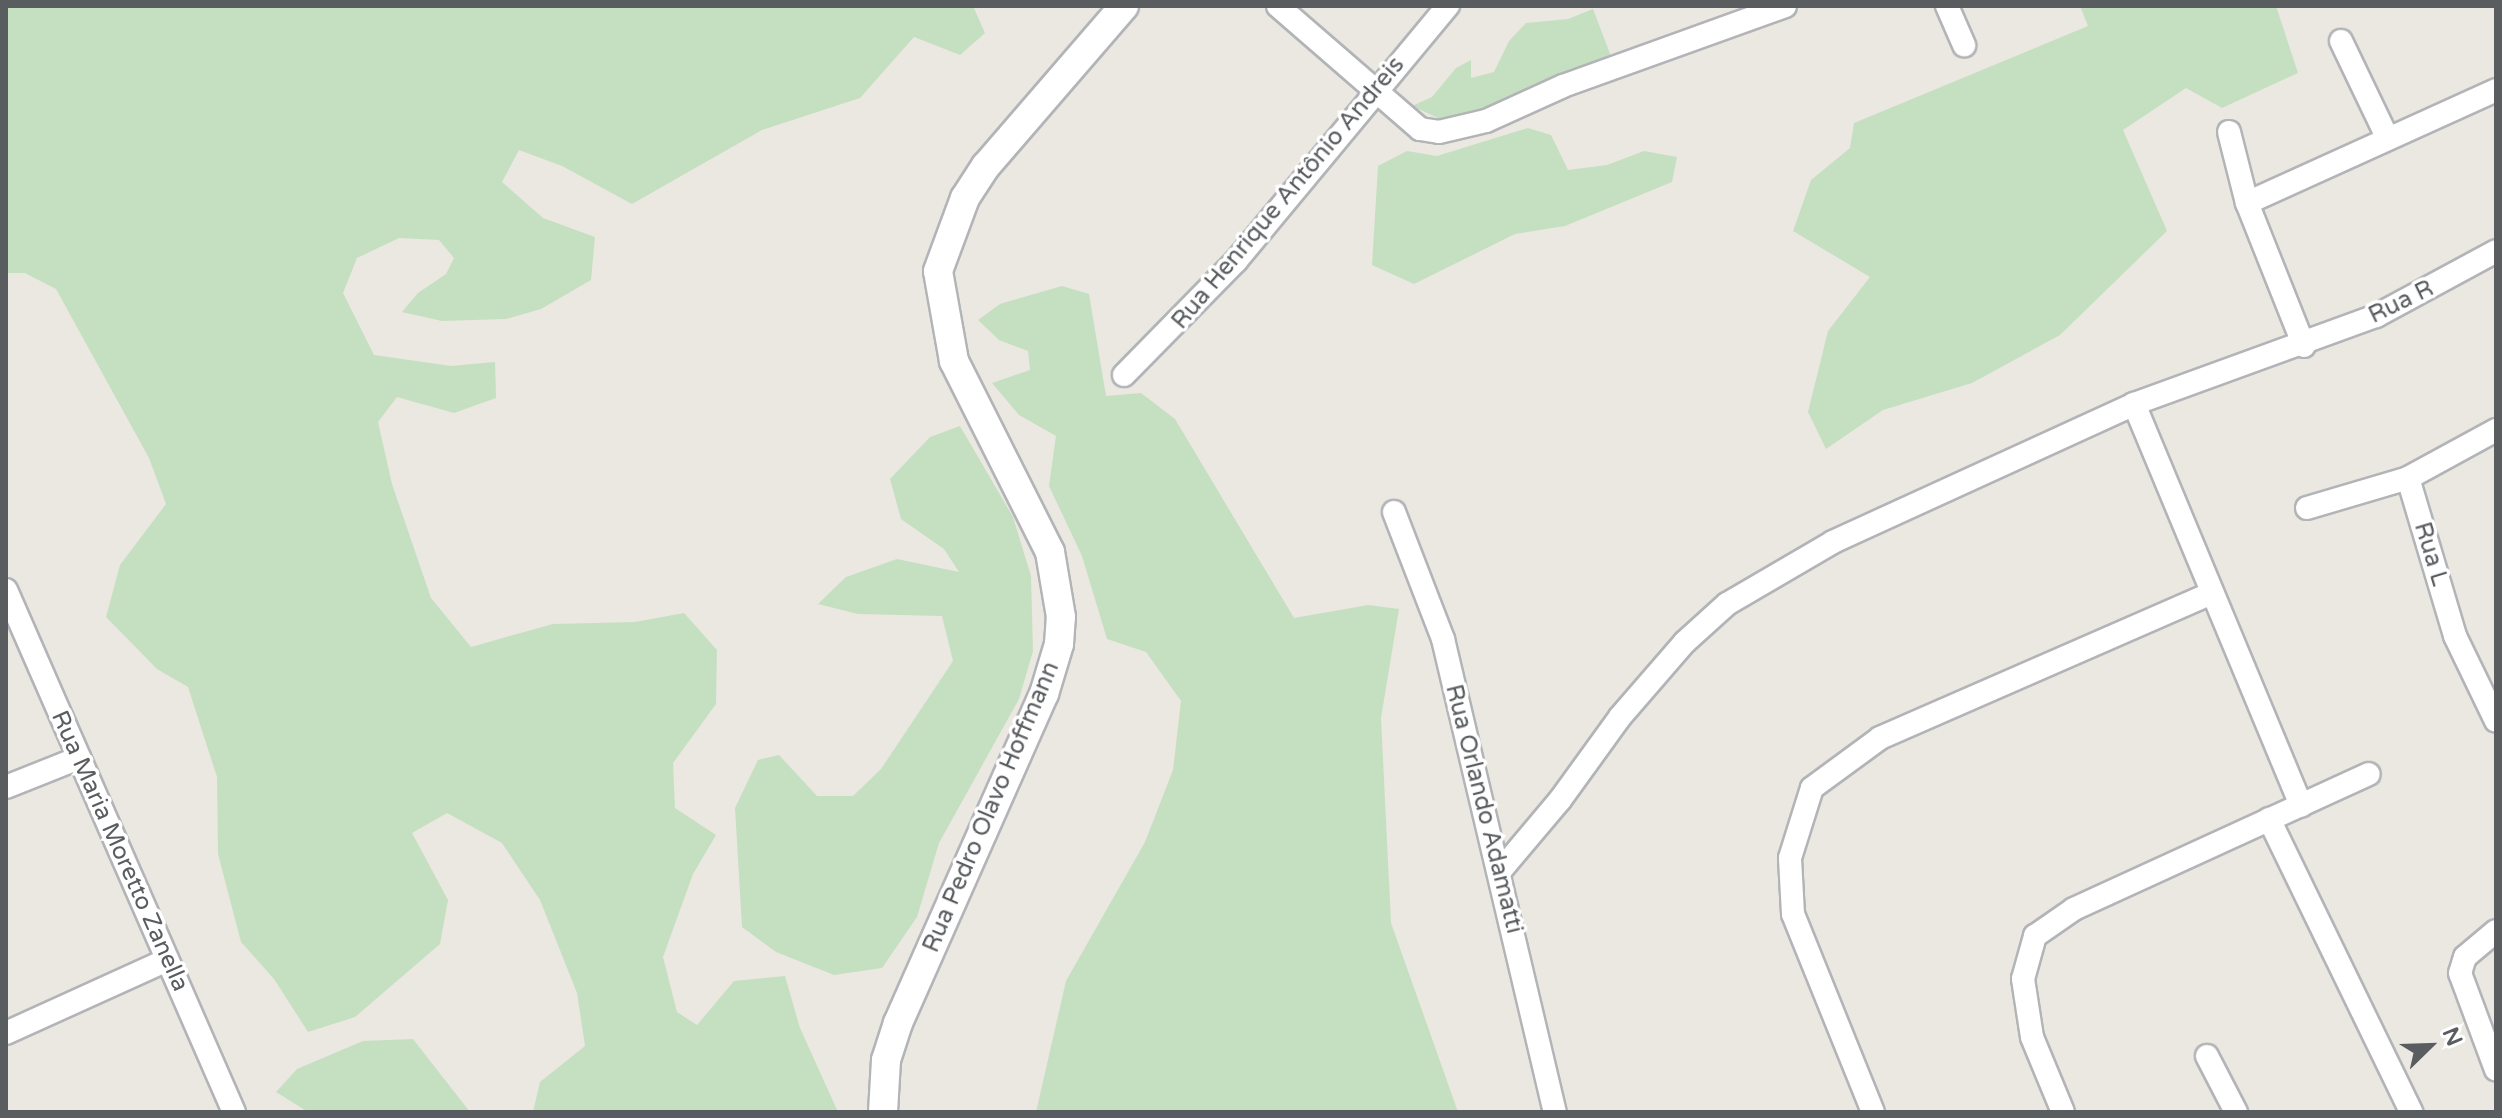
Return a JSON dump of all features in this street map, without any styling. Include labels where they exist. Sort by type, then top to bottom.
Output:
[{"type":"street","name":"Rua Pedro Olavo Hoffmann","points":[[883,1112],[886,1060],[898,1023],[1044,694],[1060,630],[1050,552],[954,361],[938,271],[965,198],[986,166],[1124,6]]},
{"type":"street","points":[[1278,6],[1420,129],[1455,130],[1785,6]]},
{"type":"street","name":"Rua Henrique Antônio Andreis","points":[[1124,375],[1236,261],[1373,90],[1448,6]]},
{"type":"street","points":[[1947,6],[1964,45]]},
{"type":"street","points":[[2341,41],[2387,137]]},
{"type":"street","points":[[2247,203],[2496,90]]},
{"type":"street","points":[[2229,132],[2247,203],[2304,346]]},
{"type":"street","name":"Rua R","points":[[1501,870],[1560,800],[1629,706],[1685,642],[1727,604],[1833,542],[2134,404],[2304,346],[2376,316],[2496,251]]},
{"type":"street","points":[[2134,404],[2210,594],[2301,806]]},
{"type":"street","points":[[2307,508],[2408,478],[2496,430]]},
{"type":"street","name":"Rua L","points":[[2408,478],[2455,636],[2496,721]]},
{"type":"street","name":"Rua Orlando Adamatti","points":[[1394,512],[1423,576],[1443,639],[1501,870],[1555,1112]]},
{"type":"street","name":"Rua Maria Moretto Zanella","points":[[6,590],[234,1112]]},
{"type":"street","points":[[1873,1112],[1793,914],[1790,858],[1812,788],[1880,738],[2210,594]]},
{"type":"street","points":[[6,787],[79,758]]},
{"type":"street","points":[[2063,1112],[2032,1037],[2023,979],[2035,936],[2074,909],[2369,774]]},
{"type":"street","points":[[2269,819],[2411,1112]]},
{"type":"street","points":[[2496,931],[2476,944],[2460,973],[2496,1070]]},
{"type":"street","points":[[6,1033],[167,960]]},
{"type":"street","points":[[2207,1056],[2236,1112]]},
{"type":"green space","points":[[6,6],[973,6],[985,33],[960,55],[914,37],[860,98],[762,130],[632,204],[562,166],[519,150],[502,182],[543,218],[595,237],[591,280],[541,309],[506,319],[442,321],[402,312],[418,293],[446,274],[454,258],[439,240],[399,238],[357,258],[343,293],[374,355],[451,366],[495,362],[496,398],[454,413],[397,397],[378,422],[392,484],[431,598],[471,647],[553,624],[635,622],[684,613],[717,650],[716,704],[673,763],[675,808],[716,835],[693,874],[663,957],[677,1012],[697,1025],[734,981],[785,976],[800,1028],[838,1112],[533,1112],[540,1082],[585,1046],[577,993],[540,900],[502,843],[447,813],[412,833],[448,900],[440,944],[355,1017],[308,1032],[274,979],[241,942],[218,854],[217,777],[188,687],[157,669],[106,617],[120,565],[166,504],[149,458],[56,289],[25,273],[6,273]]},
{"type":"green space","points":[[2080,6],[2276,6],[2298,73],[2222,108],[2186,88],[2123,130],[2167,231],[2060,335],[1972,383],[1883,410],[1826,449],[1808,412],[1828,331],[1870,277],[1793,231],[1811,180],[1850,148],[1854,123],[2088,26]]},
{"type":"green space","points":[[1593,9],[1612,59],[1466,117],[1440,119],[1412,106],[1432,97],[1456,68],[1471,60],[1471,78],[1494,72],[1509,41],[1526,23],[1568,19]]},
{"type":"green space","points":[[1528,128],[1551,135],[1568,170],[1607,165],[1644,151],[1677,157],[1672,182],[1565,226],[1515,234],[1414,284],[1372,265],[1378,166],[1407,151],[1437,156]]},
{"type":"green space","points":[[1062,286],[1089,294],[1106,396],[1141,393],[1175,419],[1294,618],[1368,605],[1399,609],[1381,718],[1391,923],[1458,1112],[1036,1112],[1066,981],[1145,842],[1173,770],[1181,701],[1146,652],[1107,639],[1082,556],[1049,486],[1056,436],[1019,415],[992,383],[1030,370],[1028,351],[999,340],[978,320],[1000,304]]},
{"type":"green space","points":[[960,426],[1013,517],[1031,576],[1033,651],[1019,699],[939,843],[917,917],[882,968],[834,975],[776,952],[742,927],[735,808],[758,760],[779,755],[817,796],[853,796],[881,769],[953,661],[942,616],[858,614],[818,604],[846,577],[897,559],[959,572],[944,549],[901,519],[890,479],[930,437]]},
{"type":"green space","points":[[413,1039],[470,1112],[308,1112],[276,1092],[297,1069],[363,1041]]}]
